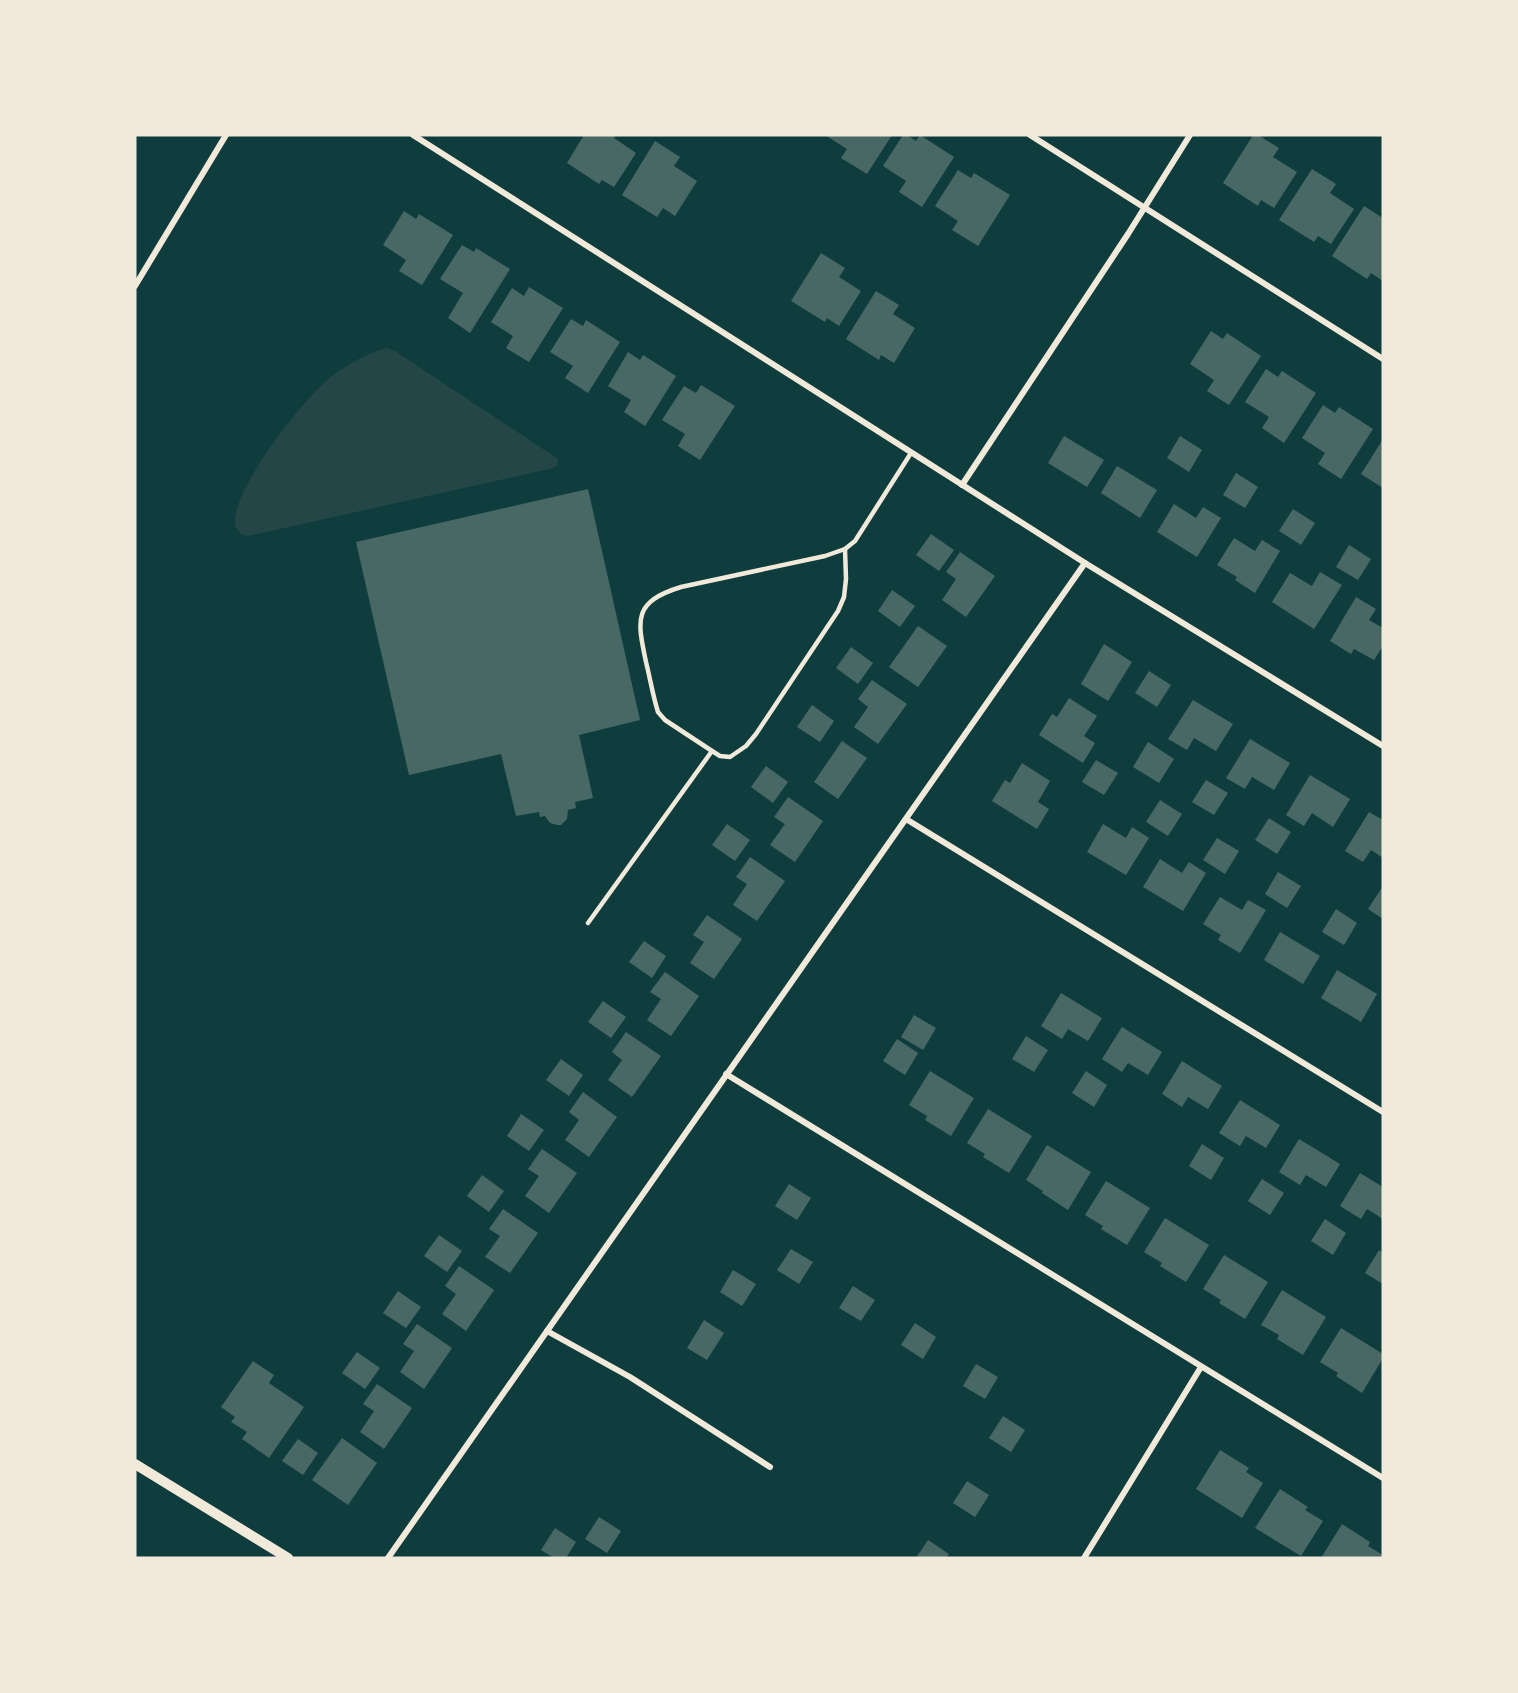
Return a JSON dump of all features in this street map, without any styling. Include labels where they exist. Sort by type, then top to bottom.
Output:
[{"type":"street","points":[[135,286],[226,135]]},
{"type":"street","points":[[413,135],[1085,563],[1383,746]]},
{"type":"street","points":[[1030,135],[1383,359]]},
{"type":"street","points":[[962,485],[1190,135]]},
{"type":"street","points":[[388,1558],[1085,563]]},
{"type":"street","points":[[906,819],[1383,1112]]},
{"type":"street","points":[[726,1074],[1383,1478]]},
{"type":"street","points":[[547,1331],[630,1377],[770,1467]]},
{"type":"street","points":[[1084,1558],[1202,1367]]},
{"type":"street","points":[[135,1464],[288,1558]]},
{"type":"lane","points":[[845,549],[844,597],[830,626],[746,746],[730,757],[720,756],[665,720],[658,712],[641,636],[641,616],[647,606],[663,593],[681,587],[825,556],[845,549],[860,535],[911,453]]},
{"type":"lane","points":[[588,923],[712,751]]},
{"type":"shaded area","points":[[387,348],[395,351],[558,459],[558,464],[554,468],[248,536],[241,534],[235,526],[243,492],[283,430],[329,379],[362,357]]},
{"type":"building","points":[[584,135],[616,135],[614,138],[636,153],[614,187],[602,180],[599,184],[567,163]]},
{"type":"building","points":[[825,135],[892,135],[867,174],[841,158],[847,149]]},
{"type":"building","points":[[903,135],[916,141],[920,135],[954,157],[922,207],[899,192],[906,181],[883,166]]},
{"type":"building","points":[[1253,135],[1258,135],[1279,148],[1273,157],[1297,172],[1274,208],[1261,200],[1258,206],[1223,183]]},
{"type":"building","points":[[655,141],[680,157],[674,166],[697,181],[675,216],[663,208],[657,217],[622,195]]},
{"type":"building","points":[[1312,169],[1336,184],[1330,193],[1354,209],[1331,244],[1318,236],[1314,242],[1279,220]]},
{"type":"building","points":[[958,170],[971,178],[974,173],[1010,195],[978,246],[952,230],[958,221],[935,206]]},
{"type":"building","points":[[1364,206],[1383,218],[1383,281],[1371,273],[1367,279],[1332,256]]},
{"type":"building","points":[[404,211],[416,219],[419,214],[453,235],[422,285],[399,271],[406,260],[383,245]]},
{"type":"building","points":[[462,245],[474,252],[476,248],[510,269],[470,333],[448,318],[463,293],[440,279]]},
{"type":"building","points":[[821,253],[845,268],[839,277],[861,291],[839,326],[827,318],[825,322],[791,301]]},
{"type":"building","points":[[529,287],[563,308],[529,362],[506,348],[513,336],[491,322],[512,288],[524,296]]},
{"type":"building","points":[[876,291],[899,305],[893,314],[915,328],[894,363],[881,355],[879,360],[846,339]]},
{"type":"building","points":[[571,319],[583,326],[586,320],[620,342],[588,393],[565,378],[573,366],[550,352]]},
{"type":"building","points":[[1211,331],[1223,339],[1227,333],[1261,356],[1229,405],[1207,391],[1214,380],[1190,364]]},
{"type":"building","points":[[628,352],[640,360],[643,355],[676,376],[645,426],[624,412],[631,400],[608,386]]},
{"type":"building","points":[[1266,369],[1278,377],[1282,371],[1316,393],[1284,443],[1262,428],[1269,417],[1245,402]]},
{"type":"building","points":[[701,385],[735,406],[700,460],[678,446],[685,434],[662,420],[684,386],[696,393]]},
{"type":"building","points":[[1323,405],[1335,413],[1339,407],[1373,429],[1341,479],[1318,464],[1325,453],[1302,438]]},
{"type":"building","points":[[1064,436],[1104,460],[1087,487],[1048,463]]},
{"type":"building","points":[[1180,436],[1202,450],[1189,472],[1167,458]]},
{"type":"building","points":[[1383,439],[1383,488],[1361,474]]},
{"type":"building","points":[[1117,466],[1157,490],[1140,518],[1101,493]]},
{"type":"building","points":[[1236,473],[1258,487],[1245,508],[1223,495]]},
{"type":"building","points":[[588,489],[640,720],[579,735],[593,798],[575,802],[576,808],[568,810],[567,819],[561,825],[557,825],[550,823],[545,816],[540,817],[539,812],[516,816],[501,754],[409,775],[356,542]]},
{"type":"building","points":[[1174,504],[1196,518],[1203,507],[1221,518],[1197,557],[1157,532]]},
{"type":"building","points":[[1293,509],[1315,523],[1301,545],[1279,531]]},
{"type":"building","points":[[931,534],[954,550],[939,571],[916,555]]},
{"type":"building","points":[[1234,538],[1255,551],[1262,540],[1280,551],[1255,593],[1235,580],[1237,577],[1217,565]]},
{"type":"building","points":[[1349,545],[1371,559],[1358,580],[1336,567]]},
{"type":"building","points":[[960,552],[995,576],[966,617],[942,600],[956,579],[946,572]]},
{"type":"building","points":[[1320,572],[1342,585],[1314,629],[1272,602],[1290,573],[1312,586]]},
{"type":"building","points":[[892,590],[915,606],[900,627],[878,611]]},
{"type":"building","points":[[1356,597],[1376,609],[1369,620],[1383,628],[1383,646],[1374,660],[1354,649],[1351,654],[1330,641]]},
{"type":"building","points":[[918,626],[947,646],[918,687],[889,667]]},
{"type":"building","points":[[1104,644],[1132,662],[1108,701],[1081,684]]},
{"type":"building","points":[[851,647],[873,663],[858,684],[836,668]]},
{"type":"building","points":[[1149,671],[1171,685],[1157,707],[1135,693]]},
{"type":"building","points":[[872,680],[907,704],[878,744],[854,727],[868,707],[858,699]]},
{"type":"building","points":[[1069,698],[1097,716],[1084,736],[1095,743],[1083,763],[1039,735],[1052,714],[1057,717]]},
{"type":"building","points":[[1193,700],[1233,724],[1216,751],[1194,738],[1187,750],[1168,739]]},
{"type":"building","points":[[812,705],[834,721],[820,742],[797,727]]},
{"type":"building","points":[[1250,739],[1290,763],[1274,790],[1252,777],[1245,789],[1226,778]]},
{"type":"building","points":[[842,741],[867,758],[838,799],[814,782]]},
{"type":"building","points":[[1148,742],[1174,759],[1159,783],[1133,767]]},
{"type":"building","points":[[1096,760],[1118,773],[1104,795],[1082,782]]},
{"type":"building","points":[[1022,763],[1050,781],[1038,802],[1049,809],[1037,829],[992,801],[1005,780],[1010,783]]},
{"type":"building","points":[[766,766],[788,782],[773,803],[751,787]]},
{"type":"building","points":[[1310,775],[1350,799],[1333,827],[1312,813],[1304,826],[1286,815]]},
{"type":"building","points":[[1206,780],[1228,793],[1214,815],[1192,802]]},
{"type":"building","points":[[788,797],[823,821],[795,862],[770,845],[785,824],[774,817]]},
{"type":"building","points":[[1160,800],[1182,814],[1168,836],[1146,822]]},
{"type":"building","points":[[1369,812],[1383,820],[1383,858],[1371,850],[1363,862],[1345,851]]},
{"type":"building","points":[[1269,818],[1291,832],[1277,854],[1255,840]]},
{"type":"building","points":[[727,824],[750,840],[735,861],[712,845]]},
{"type":"building","points":[[1103,824],[1126,838],[1132,827],[1149,838],[1126,875],[1087,852]]},
{"type":"building","points":[[1217,838],[1239,851],[1225,874],[1203,860]]},
{"type":"building","points":[[750,857],[785,881],[757,921],[733,905],[747,884],[736,877]]},
{"type":"building","points":[[1160,859],[1182,873],[1189,862],[1206,873],[1183,911],[1143,887]]},
{"type":"building","points":[[1278,872],[1301,886],[1287,908],[1265,894]]},
{"type":"building","points":[[1383,886],[1383,919],[1368,909]]},
{"type":"building","points":[[1220,897],[1242,910],[1248,900],[1266,910],[1240,953],[1218,940],[1221,935],[1203,924]]},
{"type":"building","points":[[1336,909],[1357,923],[1344,945],[1322,932]]},
{"type":"building","points":[[707,915],[742,939],[714,979],[690,963],[704,942],[693,935]]},
{"type":"building","points":[[1280,932],[1320,956],[1303,984],[1264,960]]},
{"type":"building","points":[[644,941],[666,956],[652,978],[629,962]]},
{"type":"building","points":[[1337,970],[1377,994],[1361,1022],[1321,998]]},
{"type":"building","points":[[665,972],[699,996],[671,1036],[647,1020],[661,999],[650,992]]},
{"type":"building","points":[[1061,993],[1102,1018],[1088,1041],[1068,1029],[1062,1039],[1041,1026]]},
{"type":"building","points":[[603,1001],[626,1017],[611,1038],[588,1022]]},
{"type":"building","points":[[914,1015],[936,1028],[923,1050],[901,1037]]},
{"type":"building","points":[[1122,1027],[1162,1052],[1148,1075],[1128,1063],[1122,1072],[1102,1059]]},
{"type":"building","points":[[626,1032],[661,1056],[632,1097],[608,1080],[622,1060],[612,1052]]},
{"type":"building","points":[[1026,1036],[1048,1050],[1034,1072],[1012,1059]]},
{"type":"building","points":[[897,1039],[918,1053],[905,1075],[883,1061]]},
{"type":"building","points":[[561,1059],[583,1075],[569,1096],[546,1080]]},
{"type":"building","points":[[1182,1061],[1222,1086],[1208,1109],[1188,1097],[1182,1107],[1162,1094]]},
{"type":"building","points":[[930,1071],[974,1098],[951,1136],[925,1120],[927,1116],[909,1105]]},
{"type":"building","points":[[1086,1071],[1107,1085],[1094,1107],[1072,1093]]},
{"type":"building","points":[[583,1092],[617,1117],[589,1157],[565,1140],[579,1120],[569,1112]]},
{"type":"building","points":[[1240,1100],[1280,1125],[1266,1148],[1246,1136],[1240,1146],[1219,1133]]},
{"type":"building","points":[[988,1109],[1032,1136],[1009,1173],[983,1157],[985,1154],[967,1143]]},
{"type":"building","points":[[521,1114],[544,1130],[529,1151],[507,1136]]},
{"type":"building","points":[[1299,1139],[1340,1164],[1326,1187],[1306,1175],[1300,1185],[1279,1172]]},
{"type":"building","points":[[1202,1144],[1224,1158],[1211,1180],[1189,1166]]},
{"type":"building","points":[[1047,1145],[1091,1172],[1068,1210],[1026,1180]]},
{"type":"building","points":[[542,1149],[577,1173],[549,1213],[525,1196],[539,1176],[528,1169]]},
{"type":"building","points":[[1360,1173],[1383,1187],[1383,1219],[1367,1209],[1361,1219],[1340,1206]]},
{"type":"building","points":[[482,1175],[504,1191],[489,1212],[467,1196]]},
{"type":"building","points":[[1262,1179],[1284,1193],[1270,1215],[1248,1201]]},
{"type":"building","points":[[1106,1181],[1150,1208],[1127,1245],[1101,1229],[1103,1226],[1085,1215]]},
{"type":"building","points":[[789,1184],[811,1198],[797,1220],[775,1206]]},
{"type":"building","points":[[503,1209],[538,1233],[510,1273],[485,1257],[500,1236],[489,1229]]},
{"type":"building","points":[[1165,1218],[1209,1245],[1186,1282],[1160,1266],[1162,1263],[1144,1252]]},
{"type":"building","points":[[1325,1219],[1346,1233],[1333,1255],[1311,1241]]},
{"type":"building","points":[[439,1235],[462,1251],[447,1272],[424,1256]]},
{"type":"building","points":[[791,1249],[813,1262],[799,1284],[777,1270]]},
{"type":"building","points":[[1379,1250],[1383,1253],[1383,1284],[1365,1273]]},
{"type":"building","points":[[1224,1255],[1268,1282],[1245,1319],[1219,1303],[1221,1300],[1203,1289]]},
{"type":"building","points":[[459,1266],[494,1290],[466,1331],[442,1314],[456,1294],[445,1286]]},
{"type":"building","points":[[733,1270],[756,1284],[742,1306],[720,1292]]},
{"type":"building","points":[[853,1286],[875,1300],[861,1321],[839,1308]]},
{"type":"building","points":[[1282,1290],[1326,1317],[1303,1355],[1277,1339],[1279,1335],[1261,1325]]},
{"type":"building","points":[[398,1291],[421,1307],[406,1328],[383,1313]]},
{"type":"building","points":[[704,1320],[724,1333],[707,1360],[687,1348]]},
{"type":"building","points":[[915,1323],[936,1337],[923,1359],[901,1345]]},
{"type":"building","points":[[417,1324],[452,1348],[424,1389],[400,1372],[414,1351],[403,1344]]},
{"type":"building","points":[[1341,1328],[1383,1354],[1383,1358],[1362,1393],[1336,1376],[1338,1373],[1320,1362]]},
{"type":"building","points":[[357,1352],[380,1368],[365,1389],[342,1373]]},
{"type":"building","points":[[253,1361],[274,1375],[269,1383],[304,1407],[269,1458],[242,1439],[247,1432],[231,1422],[235,1417],[221,1407]]},
{"type":"building","points":[[976,1364],[998,1377],[985,1399],[963,1386]]},
{"type":"building","points":[[377,1384],[412,1408],[384,1449],[360,1432],[374,1411],[363,1404]]},
{"type":"building","points":[[1003,1416],[1025,1430],[1011,1452],[989,1438]]},
{"type":"building","points":[[342,1438],[377,1463],[348,1505],[312,1480]]},
{"type":"building","points":[[298,1439],[318,1453],[303,1475],[282,1461]]},
{"type":"building","points":[[1220,1450],[1249,1468],[1246,1472],[1263,1483],[1242,1518],[1196,1489]]},
{"type":"building","points":[[967,1481],[989,1495],[975,1517],[953,1503]]},
{"type":"building","points":[[1280,1489],[1308,1507],[1305,1510],[1323,1521],[1301,1556],[1255,1528]]},
{"type":"building","points":[[599,1517],[621,1531],[607,1553],[585,1539]]},
{"type":"building","points":[[1342,1524],[1370,1542],[1368,1546],[1383,1555],[1383,1558],[1321,1558]]},
{"type":"building","points":[[555,1528],[576,1542],[566,1558],[554,1558],[541,1550]]},
{"type":"building","points":[[928,1540],[949,1554],[946,1558],[916,1558]]}]
